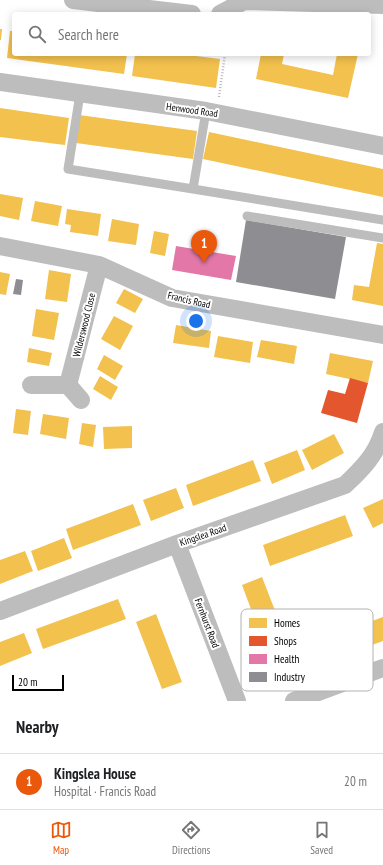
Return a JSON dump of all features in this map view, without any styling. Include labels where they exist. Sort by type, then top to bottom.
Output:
[{"type":"street","points":[[73,0],[175,12]]},
{"type":"street","points":[[224,12],[244,1],[383,5]]},
{"type":"street","name":"Henwood Road","points":[[0,82],[212,112],[383,146]]},
{"type":"street","name":"Francis Road","points":[[0,246],[99,265],[172,298],[383,334]]},
{"type":"street","name":"Wilderswood Close","points":[[68,385],[99,265]]},
{"type":"street","points":[[31,385],[68,385],[81,400]]},
{"type":"street","name":"Kingslea Road","points":[[0,611],[177,544],[345,485],[365,466],[379,447],[383,432]]},
{"type":"street","name":"Fernhurst Road","points":[[177,544],[237,701]]},
{"type":"street","points":[[373,672],[383,668]]},
{"type":"street","points":[[294,701],[321,691]]},
{"type":"lane","points":[[80,94],[68,169],[383,220]]},
{"type":"lane","points":[[193,189],[212,112]]},
{"type":"lane","points":[[247,216],[383,238]]},
{"type":"path","points":[[212,112],[225,56]]},
{"type":"building: Homes","points":[[0,29],[2,29],[1,40],[0,40]]},
{"type":"building: Homes","points":[[10,31],[12,31],[12,56],[127,56],[124,74],[7,58]]},
{"type":"building: Homes","points":[[135,56],[196,56],[220,59],[216,88],[132,76]]},
{"type":"building: Homes","points":[[261,56],[284,56],[282,64],[333,75],[337,56],[358,56],[348,98],[256,79]]},
{"type":"building: Homes","points":[[0,108],[69,118],[65,145],[0,137]]},
{"type":"building: Homes","points":[[79,115],[197,131],[193,159],[76,143]]},
{"type":"building: Homes","points":[[209,132],[383,169],[383,197],[203,159]]},
{"type":"building: Homes","points":[[0,194],[23,198],[19,220],[0,216]]},
{"type":"building: Homes","points":[[35,201],[62,206],[58,226],[31,221]]},
{"type":"building: Homes","points":[[67,209],[101,214],[98,236],[70,232],[71,225],[65,224]]},
{"type":"building: Homes","points":[[112,219],[139,224],[136,245],[108,241]]},
{"type":"building: Homes","points":[[154,231],[169,234],[165,256],[150,253]]},
{"type":"building: Homes","points":[[377,243],[383,244],[383,306],[352,300],[354,285],[369,287]]},
{"type":"building: Homes","points":[[49,270],[71,274],[67,302],[45,299]]},
{"type":"building: Homes","points":[[0,272],[10,274],[6,295],[0,294]]},
{"type":"building: Homes","points":[[124,289],[143,299],[135,313],[116,303]]},
{"type":"building: Homes","points":[[36,309],[59,313],[54,340],[32,336]]},
{"type":"building: Homes","points":[[114,316],[133,326],[120,350],[101,339]]},
{"type":"building: Homes","points":[[176,325],[211,331],[209,348],[173,343]]},
{"type":"building: Homes","points":[[218,336],[253,342],[250,363],[214,357]]},
{"type":"building: Homes","points":[[261,340],[297,346],[294,364],[257,357]]},
{"type":"building: Homes","points":[[29,348],[52,353],[49,366],[27,362]]},
{"type":"building: Homes","points":[[330,353],[373,361],[368,383],[326,374]]},
{"type":"building: Homes","points":[[104,355],[123,366],[115,380],[97,369]]},
{"type":"building: Homes","points":[[100,376],[118,387],[111,400],[93,389]]},
{"type":"building: Homes","points":[[16,409],[31,411],[28,435],[13,433]]},
{"type":"building: Homes","points":[[43,414],[69,418],[66,439],[40,434]]},
{"type":"building: Homes","points":[[82,423],[96,425],[93,447],[79,444]]},
{"type":"building: Homes","points":[[132,426],[132,448],[104,449],[103,427]]},
{"type":"building: Homes","points":[[334,434],[344,453],[312,470],[302,450]]},
{"type":"building: Homes","points":[[297,450],[305,470],[272,484],[264,463]]},
{"type":"building: Homes","points":[[253,460],[261,481],[193,506],[186,485]]},
{"type":"building: Homes","points":[[176,488],[184,508],[151,521],[143,500]]},
{"type":"building: Homes","points":[[383,499],[383,523],[373,528],[363,508]]},
{"type":"building: Homes","points":[[133,504],[141,525],[73,550],[66,529]]},
{"type":"building: Homes","points":[[345,515],[353,536],[270,566],[263,545]]},
{"type":"building: Homes","points":[[64,538],[72,558],[38,571],[31,551]]},
{"type":"building: Homes","points":[[25,551],[33,571],[0,584],[0,560]]},
{"type":"building: Homes","points":[[262,577],[274,609],[251,609],[242,585]]},
{"type":"building: Homes","points":[[118,599],[126,619],[43,649],[36,629]]},
{"type":"building: Homes","points":[[156,614],[182,682],[162,689],[136,622]]},
{"type":"building: Homes","points":[[383,617],[383,641],[373,645],[373,621]]},
{"type":"building: Homes","points":[[24,633],[32,653],[0,666],[0,642]]},
{"type":"building: Shops","points":[[350,378],[368,383],[357,423],[321,413],[328,390],[345,394]]},
{"type":"building: Health","points":[[176,246],[236,256],[231,280],[172,270]]},
{"type":"building: Industry","points":[[246,220],[346,237],[335,299],[236,282]]},
{"type":"building: Industry","points":[[16,279],[23,280],[21,295],[13,294]]},
{"type":"place","name":"Kingslea House","points":[[204,263]]}]
